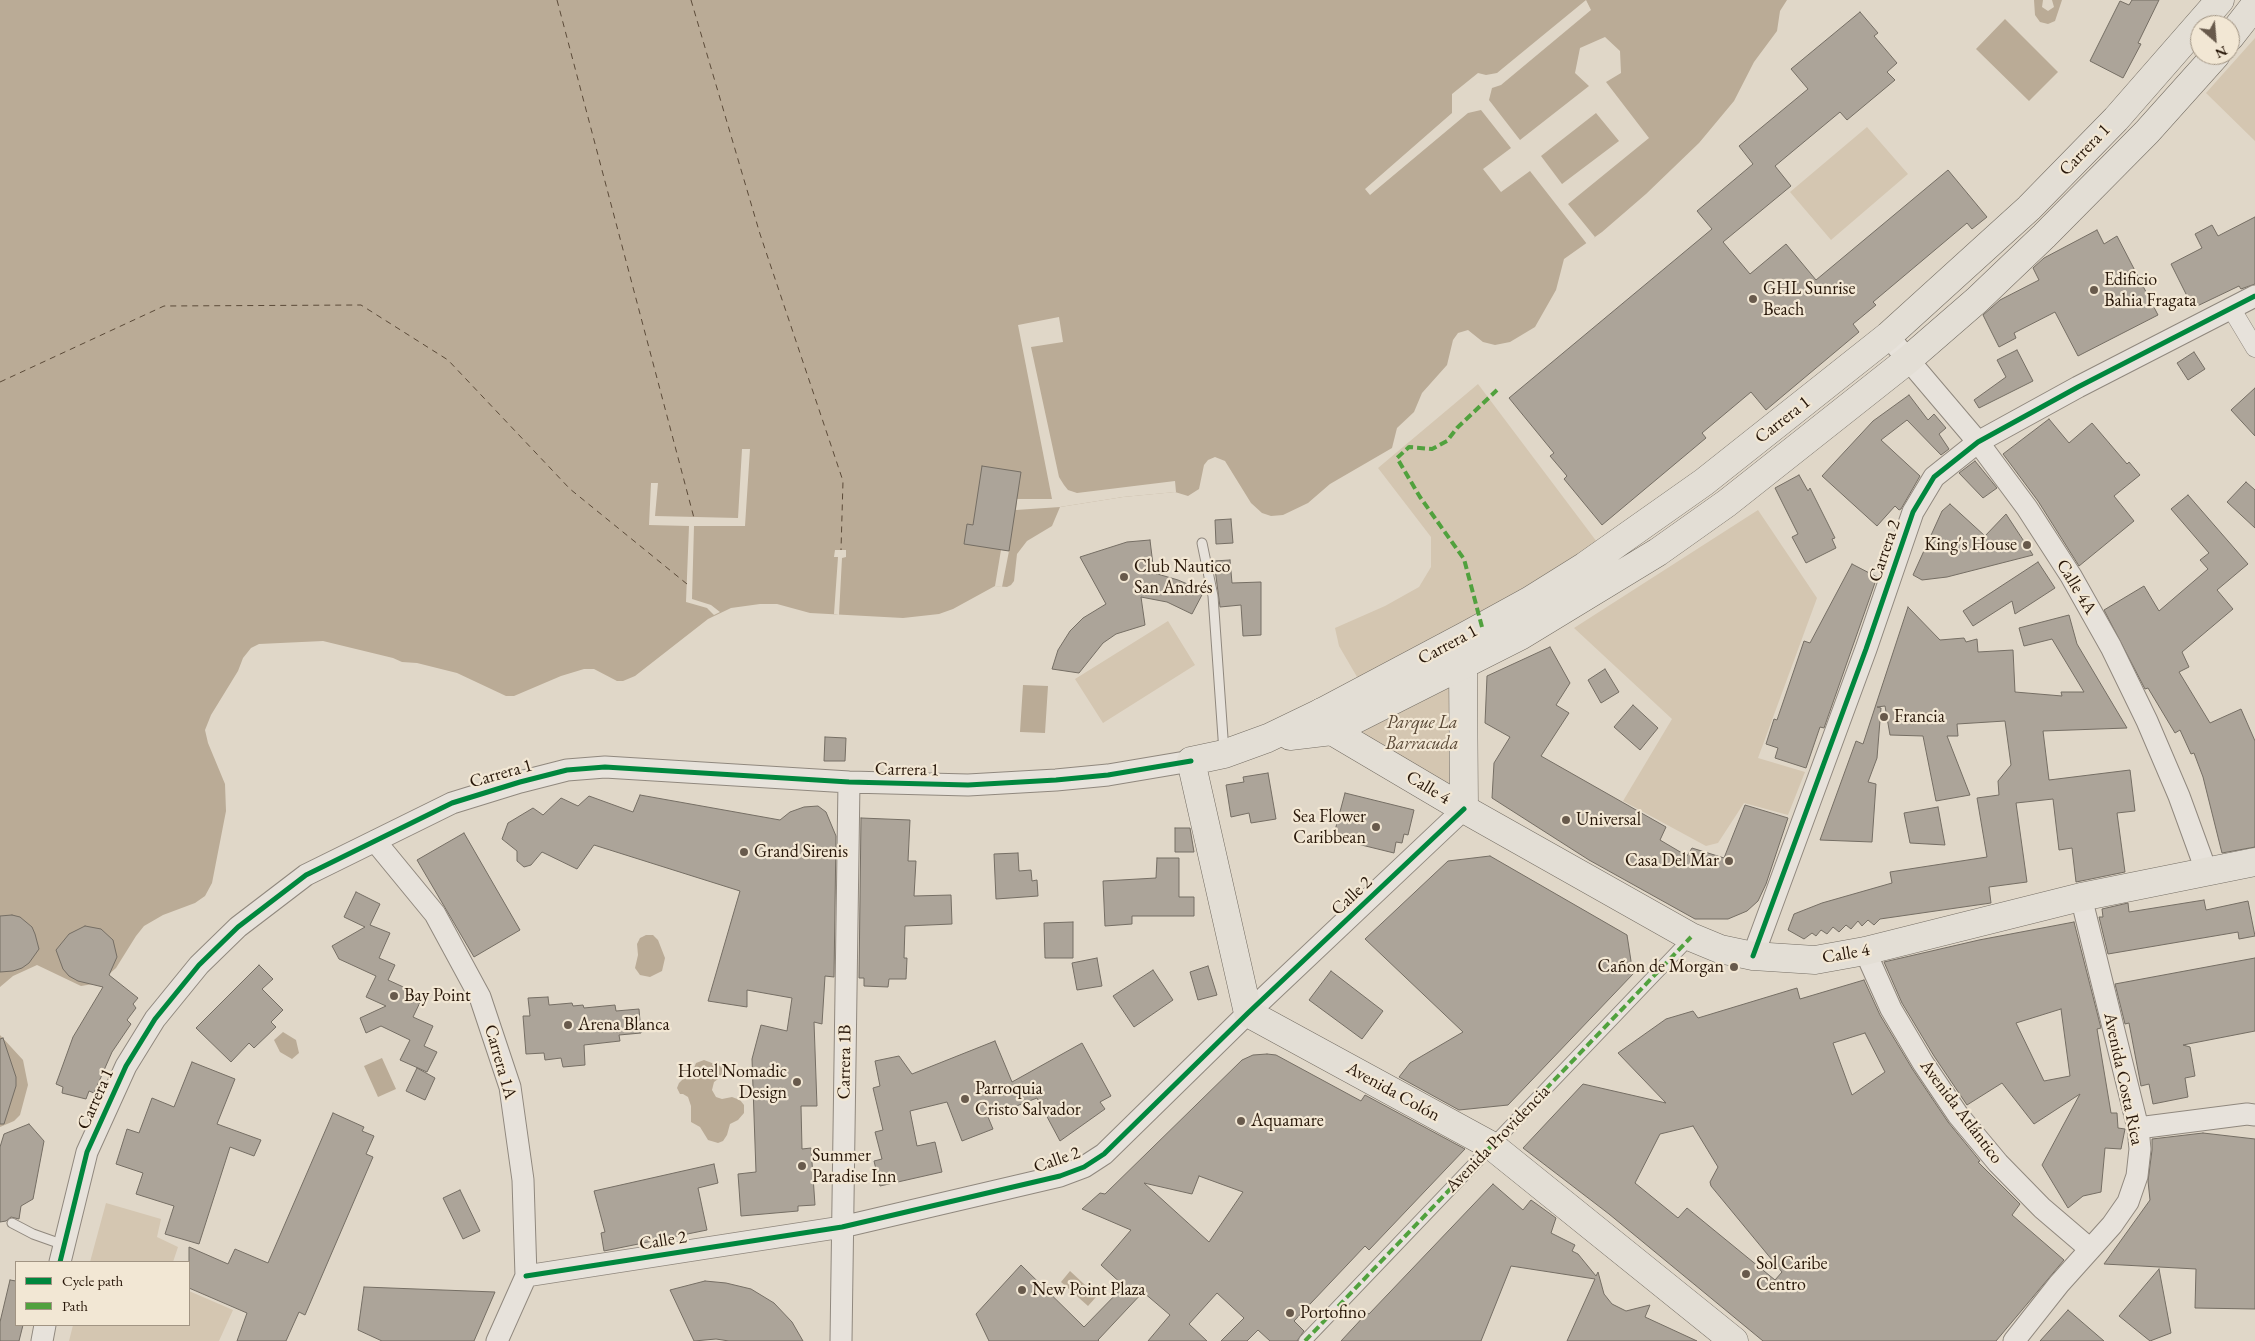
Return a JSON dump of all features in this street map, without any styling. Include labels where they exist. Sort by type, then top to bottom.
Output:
[{"type":"main road","name":"Carrera 1","points":[[1191,761],[1224,754],[1268,738],[1327,722],[1457,654],[1529,601],[1639,530],[1726,465],[1888,336],[2029,208],[2116,119],[2220,0]]},
{"type":"main road","points":[[2240,24],[2255,5]]},
{"type":"main road","name":"Carrera 1","points":[[1457,654],[1520,636],[1658,552],[1734,497],[1909,359],[1977,300],[2044,236],[2147,132],[2207,65]]},
{"type":"main road","name":"Calle 4","points":[[1457,654],[1464,809]]},
{"type":"main road","name":"Calle 4","points":[[1327,722],[1464,809],[1691,937],[1720,949],[1753,956],[1815,960],[1865,951],[2080,897],[2255,862]]},
{"type":"main road","points":[[1191,761],[1248,1013]]},
{"type":"main road","name":"Avenida Colón","points":[[1248,1013],[1492,1146],[1734,1341]]},
{"type":"street","name":"Carrera 2","points":[[1753,956],[1866,649],[1913,512],[1934,477],[1978,442],[2078,387],[2255,296]]},
{"type":"street","points":[[2231,308],[2255,348]]},
{"type":"street","name":"Calle 4A","points":[[1888,336],[1978,442],[2041,530],[2071,576],[2111,647],[2151,729],[2179,796],[2207,873]]},
{"type":"street","name":"Carrera 1","points":[[62,1254],[87,1152],[126,1066],[155,1019],[199,965],[238,927],[306,875],[452,803],[567,770],[605,767],[848,782],[968,785],[1108,775],[1191,761]]},
{"type":"street","name":"Carrera 1B","points":[[841,1341],[848,782]]},
{"type":"street","name":"Calle 2","points":[[526,1276],[842,1227],[1060,1176],[1084,1167],[1104,1154],[1248,1013],[1464,809]]},
{"type":"street","name":"Carrera 1A","points":[[375,841],[435,914],[480,997],[510,1087],[523,1180],[526,1276],[497,1341]]},
{"type":"street","name":"Avenida Costa Rica","points":[[2014,1341],[2112,1225],[2128,1202],[2137,1176],[2140,1149],[2138,1128],[2080,897]]},
{"type":"street","name":"Avenida Providencia","points":[[1305,1341],[1691,937]]},
{"type":"street","name":"Avenida Atlántico","points":[[1865,951],[1896,1016],[1922,1063],[1958,1115],[1998,1163],[2042,1208],[2090,1249]]},
{"type":"street","points":[[2138,1128],[2246,1114],[2255,1115]]},
{"type":"street","points":[[42,1341],[46,1326]]},
{"type":"lane","points":[[1202,543],[1213,596],[1224,754]]},
{"type":"lane","points":[[12,1223],[33,1234],[62,1254]]},
{"type":"green space","points":[[2255,38],[2255,141],[2206,93],[2231,65],[2240,65],[2240,55]]},
{"type":"green space","points":[[1867,127],[1908,174],[1831,240],[1790,192]]},
{"type":"green space","points":[[1478,384],[1600,546],[1360,682],[1339,646],[1335,628],[1385,606],[1419,587],[1431,567],[1431,537],[1378,468]]},
{"type":"green space","points":[[1758,510],[1817,598],[1758,758],[1805,772],[1788,815],[1744,803],[1718,843],[1706,846],[1623,801],[1672,719],[1574,628]]},
{"type":"green space","points":[[1168,621],[1195,665],[1103,723],[1075,679]]},
{"type":"green space","name":"Parque La Barracuda","points":[[1448,687],[1452,690],[1453,785],[1446,786],[1364,737],[1363,729]]},
{"type":"green space","points":[[106,1203],[161,1219],[157,1237],[178,1247],[173,1261],[90,1261]]},
{"type":"green space","points":[[190,1291],[233,1310],[219,1341],[69,1341],[73,1326],[190,1326]]},
{"type":"shaded area","points":[[0,0],[1787,0],[1780,11],[1777,31],[1754,62],[1734,101],[1699,143],[1646,194],[1602,232],[1564,259],[1556,290],[1535,327],[1510,342],[1495,345],[1483,342],[1468,330],[1458,333],[1453,340],[1447,365],[1422,393],[1414,412],[1397,428],[1392,448],[1330,484],[1308,503],[1283,515],[1271,516],[1262,513],[1251,503],[1225,461],[1215,457],[1208,460],[1204,465],[1199,489],[1188,496],[1175,492],[1123,497],[1060,507],[1052,526],[1027,541],[1017,554],[1014,581],[1011,585],[1007,587],[995,586],[953,609],[939,614],[903,618],[810,613],[777,604],[731,608],[708,619],[635,676],[623,681],[617,681],[594,669],[584,669],[561,676],[514,696],[506,696],[457,673],[417,663],[402,662],[393,658],[323,641],[259,644],[251,648],[243,658],[238,671],[211,715],[205,730],[208,743],[225,784],[226,811],[212,883],[205,896],[195,903],[163,915],[144,926],[116,968],[99,983],[81,986],[37,965],[13,976],[0,987]]},
{"type":"shaded area","points":[[2034,0],[2043,0],[2042,7],[2048,11],[2054,7],[2052,0],[2062,0],[2055,21],[2048,24],[2040,22],[2035,15]]},
{"type":"shaded area","points":[[2005,19],[2058,72],[2029,101],[1976,49]]},
{"type":"shaded area","points":[[1023,685],[1048,686],[1045,733],[1020,732]]},
{"type":"shaded area","points":[[646,935],[653,935],[658,940],[665,958],[662,971],[650,977],[640,975],[635,968],[638,955],[637,944],[640,938]]},
{"type":"shaded area","points":[[283,1032],[296,1040],[299,1053],[292,1059],[280,1052],[274,1040]]},
{"type":"shaded area","points":[[0,1035],[23,1060],[28,1085],[20,1115],[14,1121],[0,1127]]},
{"type":"shaded area","points":[[382,1058],[396,1089],[378,1097],[364,1066]]},
{"type":"shaded area","points":[[704,1060],[720,1066],[726,1073],[714,1082],[712,1090],[716,1097],[722,1099],[732,1097],[740,1100],[744,1105],[744,1113],[738,1120],[730,1124],[727,1135],[723,1141],[718,1143],[708,1140],[700,1127],[691,1122],[691,1106],[688,1097],[680,1094],[677,1088],[685,1077],[691,1075],[696,1063]]},
{"type":"shaded area","points":[[1070,1271],[1097,1296],[1088,1306],[1061,1282]]},
{"type":"pier","points":[[1586,0],[1591,10],[1501,85],[1492,88],[1489,100],[1520,140],[1589,86],[1575,73],[1580,48],[1605,37],[1620,51],[1621,73],[1606,82],[1649,138],[1568,204],[1595,237],[1587,244],[1530,171],[1501,192],[1483,169],[1511,148],[1481,110],[1468,113],[1370,195],[1365,189],[1452,113],[1452,94],[1478,73],[1486,75],[1497,73]],"holes":[[[1596,113],[1619,141],[1562,184],[1541,156]]]},
{"type":"pier","points":[[1059,317],[1063,342],[1031,347],[1059,477],[1064,485],[1068,490],[1077,493],[1175,481],[1176,492],[1123,497],[1060,507],[1016,510],[1017,499],[1052,499],[1018,325]]},
{"type":"pier","points":[[742,449],[750,449],[745,526],[694,526],[692,599],[711,605],[720,612],[714,615],[707,608],[686,602],[689,526],[649,525],[651,483],[658,483],[655,516],[738,518]]},
{"type":"pier","points":[[835,550],[846,550],[846,557],[842,558],[839,615],[834,614],[838,557],[834,557]]},
{"type":"pier","points":[[1001,550],[1009,551],[1002,587],[995,586]]},
{"type":"building","points":[[2132,0],[2159,0],[2138,43],[2141,44],[2123,78],[2090,61],[2120,1],[2129,5]]},
{"type":"building","points":[[1860,12],[1878,33],[1874,36],[1897,63],[1887,72],[1895,80],[1847,120],[1840,112],[1775,166],[1791,186],[1723,242],[1750,274],[1786,244],[1816,280],[1948,170],[1987,217],[1972,229],[1967,223],[1873,302],[1876,305],[1853,324],[1859,332],[1766,410],[1751,392],[1702,433],[1706,438],[1602,525],[1564,479],[1567,476],[1550,456],[1554,453],[1509,398],[1712,229],[1697,211],[1753,164],[1739,146],[1808,89],[1791,69]]},
{"type":"building","points":[[2255,217],[2255,284],[2241,289],[2239,286],[2193,308],[2171,264],[2202,248],[2195,234],[2212,225],[2218,236]]},
{"type":"building","name":"Edificio Bahia Fragata","points":[[2097,230],[2104,244],[2117,236],[2158,315],[2078,356],[2055,312],[2014,333],[2016,338],[1999,347],[1983,315],[2000,300],[2039,280],[2033,268],[2044,258]]},
{"type":"building","points":[[2017,350],[2033,381],[1979,408],[1974,400],[2006,377],[1997,360]]},
{"type":"building","points":[[2194,352],[2205,369],[2188,380],[2177,363]]},
{"type":"building","points":[[2255,388],[2255,436],[2231,410]]},
{"type":"building","points":[[1909,395],[1928,420],[1934,414],[1946,428],[1939,434],[1949,449],[1941,455],[1907,420],[1881,440],[1920,476],[1901,509],[1899,510],[1895,506],[1877,526],[1822,476],[1873,421]]},
{"type":"building","points":[[2049,419],[2069,443],[2092,423],[2127,464],[2129,462],[2140,475],[2114,496],[2134,521],[2079,566],[2038,501],[2003,454]]},
{"type":"building","points":[[1975,461],[1997,488],[1983,498],[1959,473]]},
{"type":"building","points":[[982,466],[1021,472],[1009,551],[964,544],[967,524],[973,525]]},
{"type":"building","points":[[1799,475],[1808,491],[1810,488],[1835,538],[1832,539],[1836,548],[1806,563],[1792,537],[1798,534],[1775,488]]},
{"type":"building","points":[[2246,482],[2255,490],[2255,528],[2227,502]]},
{"type":"building","points":[[2188,495],[2248,564],[2217,590],[2233,609],[2182,652],[2189,667],[2179,672],[2210,723],[2241,709],[2255,741],[2255,847],[2222,853],[2203,777],[2194,753],[2191,754],[2180,730],[2175,733],[2148,688],[2145,689],[2104,610],[2144,586],[2159,611],[2208,569],[2200,560],[2209,553],[2171,509]]},
{"type":"building","points":[[1950,504],[1985,536],[2006,514],[2033,555],[1947,577],[1922,580],[1913,575],[1942,511]]},
{"type":"building","points":[[1231,519],[1233,543],[1216,544],[1215,520]]},
{"type":"building","points":[[1150,540],[1154,573],[1178,580],[1204,591],[1192,614],[1167,602],[1141,597],[1145,625],[1116,634],[1103,643],[1079,673],[1052,669],[1058,650],[1070,631],[1083,618],[1106,604],[1080,557],[1127,542]]},
{"type":"building","points":[[1230,560],[1232,583],[1261,582],[1261,635],[1243,636],[1241,605],[1220,607],[1214,561]]},
{"type":"building","points":[[2038,562],[2055,588],[2015,614],[2012,601],[1973,626],[1963,611]]},
{"type":"building","points":[[1852,564],[1877,577],[1824,728],[1820,727],[1806,768],[1775,758],[1778,748],[1766,744],[1774,719],[1777,720],[1804,641],[1810,643]]},
{"type":"building","points":[[1908,607],[1940,640],[1964,638],[1966,642],[1977,639],[1978,652],[2013,650],[2015,692],[2062,696],[2061,692],[2084,692],[2052,639],[2024,646],[2019,628],[2069,615],[2077,644],[2127,728],[2043,731],[2049,780],[2130,770],[2135,811],[2117,813],[2125,872],[2076,882],[2072,848],[2059,850],[2053,799],[2016,803],[2027,882],[1989,887],[1991,903],[1880,919],[1874,925],[1868,920],[1862,926],[1858,921],[1851,929],[1846,925],[1839,932],[1833,927],[1827,934],[1821,930],[1816,936],[1812,933],[1804,939],[1788,930],[1794,914],[1822,903],[1892,883],[1890,872],[1987,857],[1977,798],[1999,795],[1998,781],[2011,765],[2005,721],[1957,724],[1958,736],[1947,736],[1970,795],[1936,801],[1923,736],[1890,735],[1885,706],[1877,707],[1881,708],[1877,758],[1868,782],[1876,784],[1872,842],[1820,840],[1856,741],[1863,744]]},
{"type":"building","points":[[1550,647],[1570,683],[1556,705],[1569,713],[1541,756],[1666,827],[1660,840],[1687,856],[1692,848],[1724,858],[1745,805],[1788,818],[1766,884],[1758,901],[1747,911],[1728,919],[1695,919],[1589,860],[1492,798],[1494,763],[1510,737],[1485,723],[1487,676]]},
{"type":"building","points":[[1605,669],[1619,692],[1601,703],[1588,680]]},
{"type":"building","points":[[1633,705],[1658,728],[1640,750],[1614,727]]},
{"type":"building","points":[[825,737],[846,738],[845,761],[824,761]]},
{"type":"building","points":[[1268,773],[1276,819],[1251,823],[1249,813],[1231,817],[1226,785],[1244,782],[1243,777]]},
{"type":"building","points":[[1345,793],[1414,810],[1408,835],[1404,834],[1402,843],[1396,842],[1394,853],[1333,838]]},
{"type":"building","points":[[640,795],[780,820],[790,812],[804,807],[818,806],[826,812],[836,836],[834,977],[825,976],[822,1024],[814,1022],[817,1106],[801,1106],[802,1149],[811,1148],[815,1205],[798,1206],[798,1211],[741,1216],[738,1174],[756,1172],[752,1059],[761,1025],[787,1031],[792,998],[747,990],[747,1007],[708,1001],[740,891],[594,845],[577,869],[542,852],[531,865],[524,867],[517,861],[517,851],[502,839],[508,823],[533,808],[543,815],[561,798],[578,806],[589,796],[633,812]]},
{"type":"building","points":[[1938,807],[1945,845],[1910,843],[1904,813]]},
{"type":"building","points":[[861,818],[910,820],[908,861],[916,861],[914,896],[951,895],[952,924],[905,926],[904,958],[907,958],[906,979],[889,979],[888,987],[864,986],[864,978],[859,978]]},
{"type":"building","points":[[1175,828],[1190,828],[1194,852],[1175,852]]},
{"type":"building","points":[[464,833],[520,930],[474,957],[417,860]]},
{"type":"building","points":[[1018,853],[1019,871],[1031,870],[1032,881],[1037,880],[1038,896],[996,899],[994,854]]},
{"type":"building","points":[[1490,856],[1627,935],[1633,974],[1508,1105],[1459,1110],[1399,1077],[1410,1063],[1463,1032],[1365,939],[1448,861]]},
{"type":"building","points":[[1157,858],[1179,858],[1179,897],[1194,897],[1194,916],[1132,916],[1132,924],[1105,926],[1103,881],[1156,878]]},
{"type":"building","name":"Bay Point","points":[[356,892],[380,904],[370,925],[390,933],[379,958],[395,965],[388,980],[423,996],[413,1017],[433,1026],[424,1046],[437,1052],[427,1072],[400,1060],[410,1040],[381,1026],[366,1033],[360,1018],[386,1006],[366,997],[376,976],[339,959],[332,946],[365,927],[344,917]]},
{"type":"building","points":[[2204,900],[2206,910],[2248,901],[2255,936],[2239,939],[2238,932],[2108,954],[2099,917],[2103,917],[2102,909],[2128,903],[2129,912]]},
{"type":"building","points":[[12,915],[20,917],[32,927],[39,949],[29,963],[22,968],[0,972],[0,916]]},
{"type":"building","points":[[1073,922],[1073,958],[1045,958],[1044,923]]},
{"type":"building","points":[[2074,922],[2101,1028],[2097,1029],[2111,1113],[2117,1113],[2118,1128],[2125,1129],[2121,1149],[2105,1148],[2101,1192],[2083,1196],[2068,1208],[2042,1165],[2080,1094],[2034,1124],[2002,1083],[1967,1105],[1902,1003],[1884,962],[1979,940]],"holes":[[[2061,1009],[2070,1076],[2044,1081],[2016,1023]]]},
{"type":"building","points":[[85,926],[101,929],[113,940],[117,957],[109,975],[138,998],[133,1004],[136,1008],[127,1020],[131,1024],[112,1052],[94,1093],[89,1091],[86,1099],[62,1093],[63,1087],[56,1084],[73,1037],[103,987],[78,981],[69,976],[63,969],[56,950],[69,934]]},
{"type":"building","points":[[1097,958],[1102,986],[1077,990],[1072,963]]},
{"type":"building","points":[[2255,958],[2255,1031],[2183,1045],[2190,1047],[2195,1076],[2185,1078],[2188,1097],[2153,1104],[2149,1084],[2141,1086],[2129,1023],[2125,1024],[2115,984]]},
{"type":"building","points":[[259,965],[273,979],[262,989],[283,1010],[271,1022],[276,1027],[254,1048],[249,1043],[231,1062],[196,1028]]},
{"type":"building","points":[[1208,966],[1217,995],[1198,1000],[1190,972]]},
{"type":"building","points":[[1153,970],[1173,1000],[1134,1027],[1113,996]]},
{"type":"building","points":[[1331,971],[1383,1011],[1362,1039],[1309,1000]]},
{"type":"building","points":[[1864,980],[1880,1015],[1913,1070],[1948,1122],[1980,1161],[1978,1162],[2020,1204],[2012,1215],[2064,1260],[1996,1341],[1763,1341],[1609,1214],[1523,1148],[1583,1084],[1666,1103],[1618,1053],[1666,1019],[1693,1011],[1698,1018],[1797,988],[1800,999]],"holes":[[[1865,1033],[1885,1072],[1852,1095],[1833,1043]],[[1693,1126],[1718,1167],[1710,1182],[1711,1186],[1782,1272],[1775,1280],[1687,1208],[1678,1218],[1635,1183],[1660,1134]]]},
{"type":"building","points":[[548,997],[549,1005],[572,1003],[573,1006],[583,1005],[584,1008],[615,1005],[616,1011],[639,1009],[641,1033],[619,1035],[620,1041],[584,1045],[585,1065],[563,1067],[561,1058],[545,1060],[544,1053],[526,1054],[523,1016],[530,1016],[528,998]]},
{"type":"building","points":[[3,1038],[16,1077],[16,1086],[4,1124],[0,1124],[0,1039]]},
{"type":"building","points":[[995,1041],[1012,1082],[1082,1043],[1111,1096],[1100,1102],[1105,1109],[1060,1141],[1037,1098],[988,1117],[993,1129],[962,1141],[947,1102],[910,1111],[917,1146],[935,1142],[942,1172],[880,1186],[874,1161],[882,1159],[875,1132],[883,1130],[873,1088],[880,1086],[875,1061],[899,1056],[912,1074]]},
{"type":"building","points":[[1253,1055],[1276,1055],[1361,1101],[1365,1095],[1465,1149],[1369,1250],[1365,1246],[1294,1321],[1304,1331],[1297,1341],[1270,1341],[1258,1330],[1247,1341],[1221,1341],[1244,1318],[1217,1293],[1189,1324],[1207,1341],[1148,1341],[1170,1315],[1143,1292],[1099,1341],[989,1341],[976,1314],[1021,1265],[1084,1327],[1124,1286],[1101,1265],[1131,1230],[1082,1209],[1100,1193],[1105,1194],[1242,1060]],"holes":[[[1199,1176],[1243,1192],[1209,1242],[1144,1183],[1192,1194]]]},
{"type":"building","points":[[192,1062],[235,1079],[217,1124],[261,1140],[254,1156],[230,1147],[199,1244],[165,1234],[174,1206],[136,1194],[143,1173],[116,1164],[127,1129],[139,1133],[152,1098],[174,1107]]},
{"type":"building","points":[[417,1068],[435,1078],[425,1100],[406,1091]]},
{"type":"building","points":[[333,1113],[364,1127],[362,1131],[374,1136],[366,1154],[373,1157],[305,1315],[299,1312],[286,1341],[237,1341],[247,1313],[190,1288],[189,1247],[228,1264],[235,1249],[268,1263]]},
{"type":"building","points":[[29,1124],[44,1141],[33,1199],[21,1206],[19,1219],[11,1217],[6,1221],[0,1222],[0,1147],[4,1134]]},
{"type":"building","points":[[2203,1133],[2255,1139],[2255,1309],[2195,1308],[2196,1269],[2104,1264],[2150,1200],[2148,1181],[2152,1139]]},
{"type":"building","points":[[714,1164],[718,1183],[698,1188],[707,1230],[604,1251],[601,1233],[605,1232],[594,1191]]},
{"type":"building","points":[[1493,1184],[1523,1210],[1531,1200],[1556,1218],[1551,1233],[1575,1245],[1572,1251],[1578,1254],[1596,1276],[1598,1272],[1604,1294],[1612,1304],[1626,1311],[1650,1305],[1645,1317],[1697,1341],[1567,1341],[1595,1279],[1511,1266],[1481,1341],[1341,1341]]},
{"type":"building","points":[[460,1190],[480,1231],[463,1239],[443,1198]]},
{"type":"building","points":[[2159,1269],[2171,1333],[2150,1341],[2119,1316]]},
{"type":"building","points":[[10,1280],[15,1281],[15,1326],[23,1326],[19,1341],[0,1341],[0,1322]]},
{"type":"building","points":[[705,1281],[726,1283],[751,1289],[774,1303],[792,1322],[803,1341],[729,1341],[716,1339],[694,1341],[670,1290]]},
{"type":"building","points":[[364,1287],[495,1292],[474,1341],[382,1341],[358,1330]]},
{"type":"building","points":[[2068,1310],[2104,1341],[2040,1341]]},
{"type":"ferry route","points":[[557,0],[694,518]]},
{"type":"ferry route","points":[[691,0],[760,234],[843,481],[841,550]]},
{"type":"ferry route","points":[[0,382],[164,306],[361,305],[448,360],[570,489],[687,584]]},
{"type":"marked path","points":[[1482,627],[1464,559],[1420,497],[1397,458],[1409,447],[1432,449],[1447,441],[1457,428],[1497,390]]},
{"type":"marked path","points":[[1305,1341],[1691,937]]},
{"type":"cycle path","points":[[1753,956],[1866,649],[1913,512],[1934,477],[1978,442],[2078,387],[2255,296]]},
{"type":"cycle path","points":[[60,1261],[87,1152],[126,1066],[155,1019],[199,965],[238,927],[306,875],[452,803],[567,770],[605,767],[849,782],[968,785],[1108,775],[1191,761]]},
{"type":"cycle path","points":[[526,1276],[842,1227],[1060,1176],[1084,1167],[1104,1154],[1248,1013],[1464,809]]},
{"type":"place","name":"Edificio Bahia Fragata","points":[[2094,290]]},
{"type":"place","name":"GHL Sunrise Beach","points":[[1753,299]]},
{"type":"place","name":"King's House","points":[[2027,545]]},
{"type":"place","name":"Club Nautico San Andrés","points":[[1124,577]]},
{"type":"place","name":"Francia","points":[[1884,717]]},
{"type":"place","name":"Universal","points":[[1566,820]]},
{"type":"place","name":"Sea Flower Caribbean","points":[[1376,827]]},
{"type":"place","name":"Grand Sirenis","points":[[744,852]]},
{"type":"place","name":"Casa Del Mar","points":[[1729,861]]},
{"type":"place","name":"Cañon de Morgan","points":[[1734,967]]},
{"type":"place","name":"Bay Point","points":[[394,996]]},
{"type":"place","name":"Arena Blanca","points":[[568,1025]]},
{"type":"place","name":"Hotel Nomadic Design","points":[[797,1082]]},
{"type":"place","name":"Parroquia Cristo Salvador","points":[[965,1099]]},
{"type":"place","name":"Aquamare","points":[[1241,1121]]},
{"type":"place","name":"Summer Paradise Inn","points":[[802,1166]]},
{"type":"place","name":"Sol Caribe Centro","points":[[1746,1274]]},
{"type":"place","name":"New Point Plaza","points":[[1022,1290]]},
{"type":"place","name":"Portofino","points":[[1290,1313]]}]
